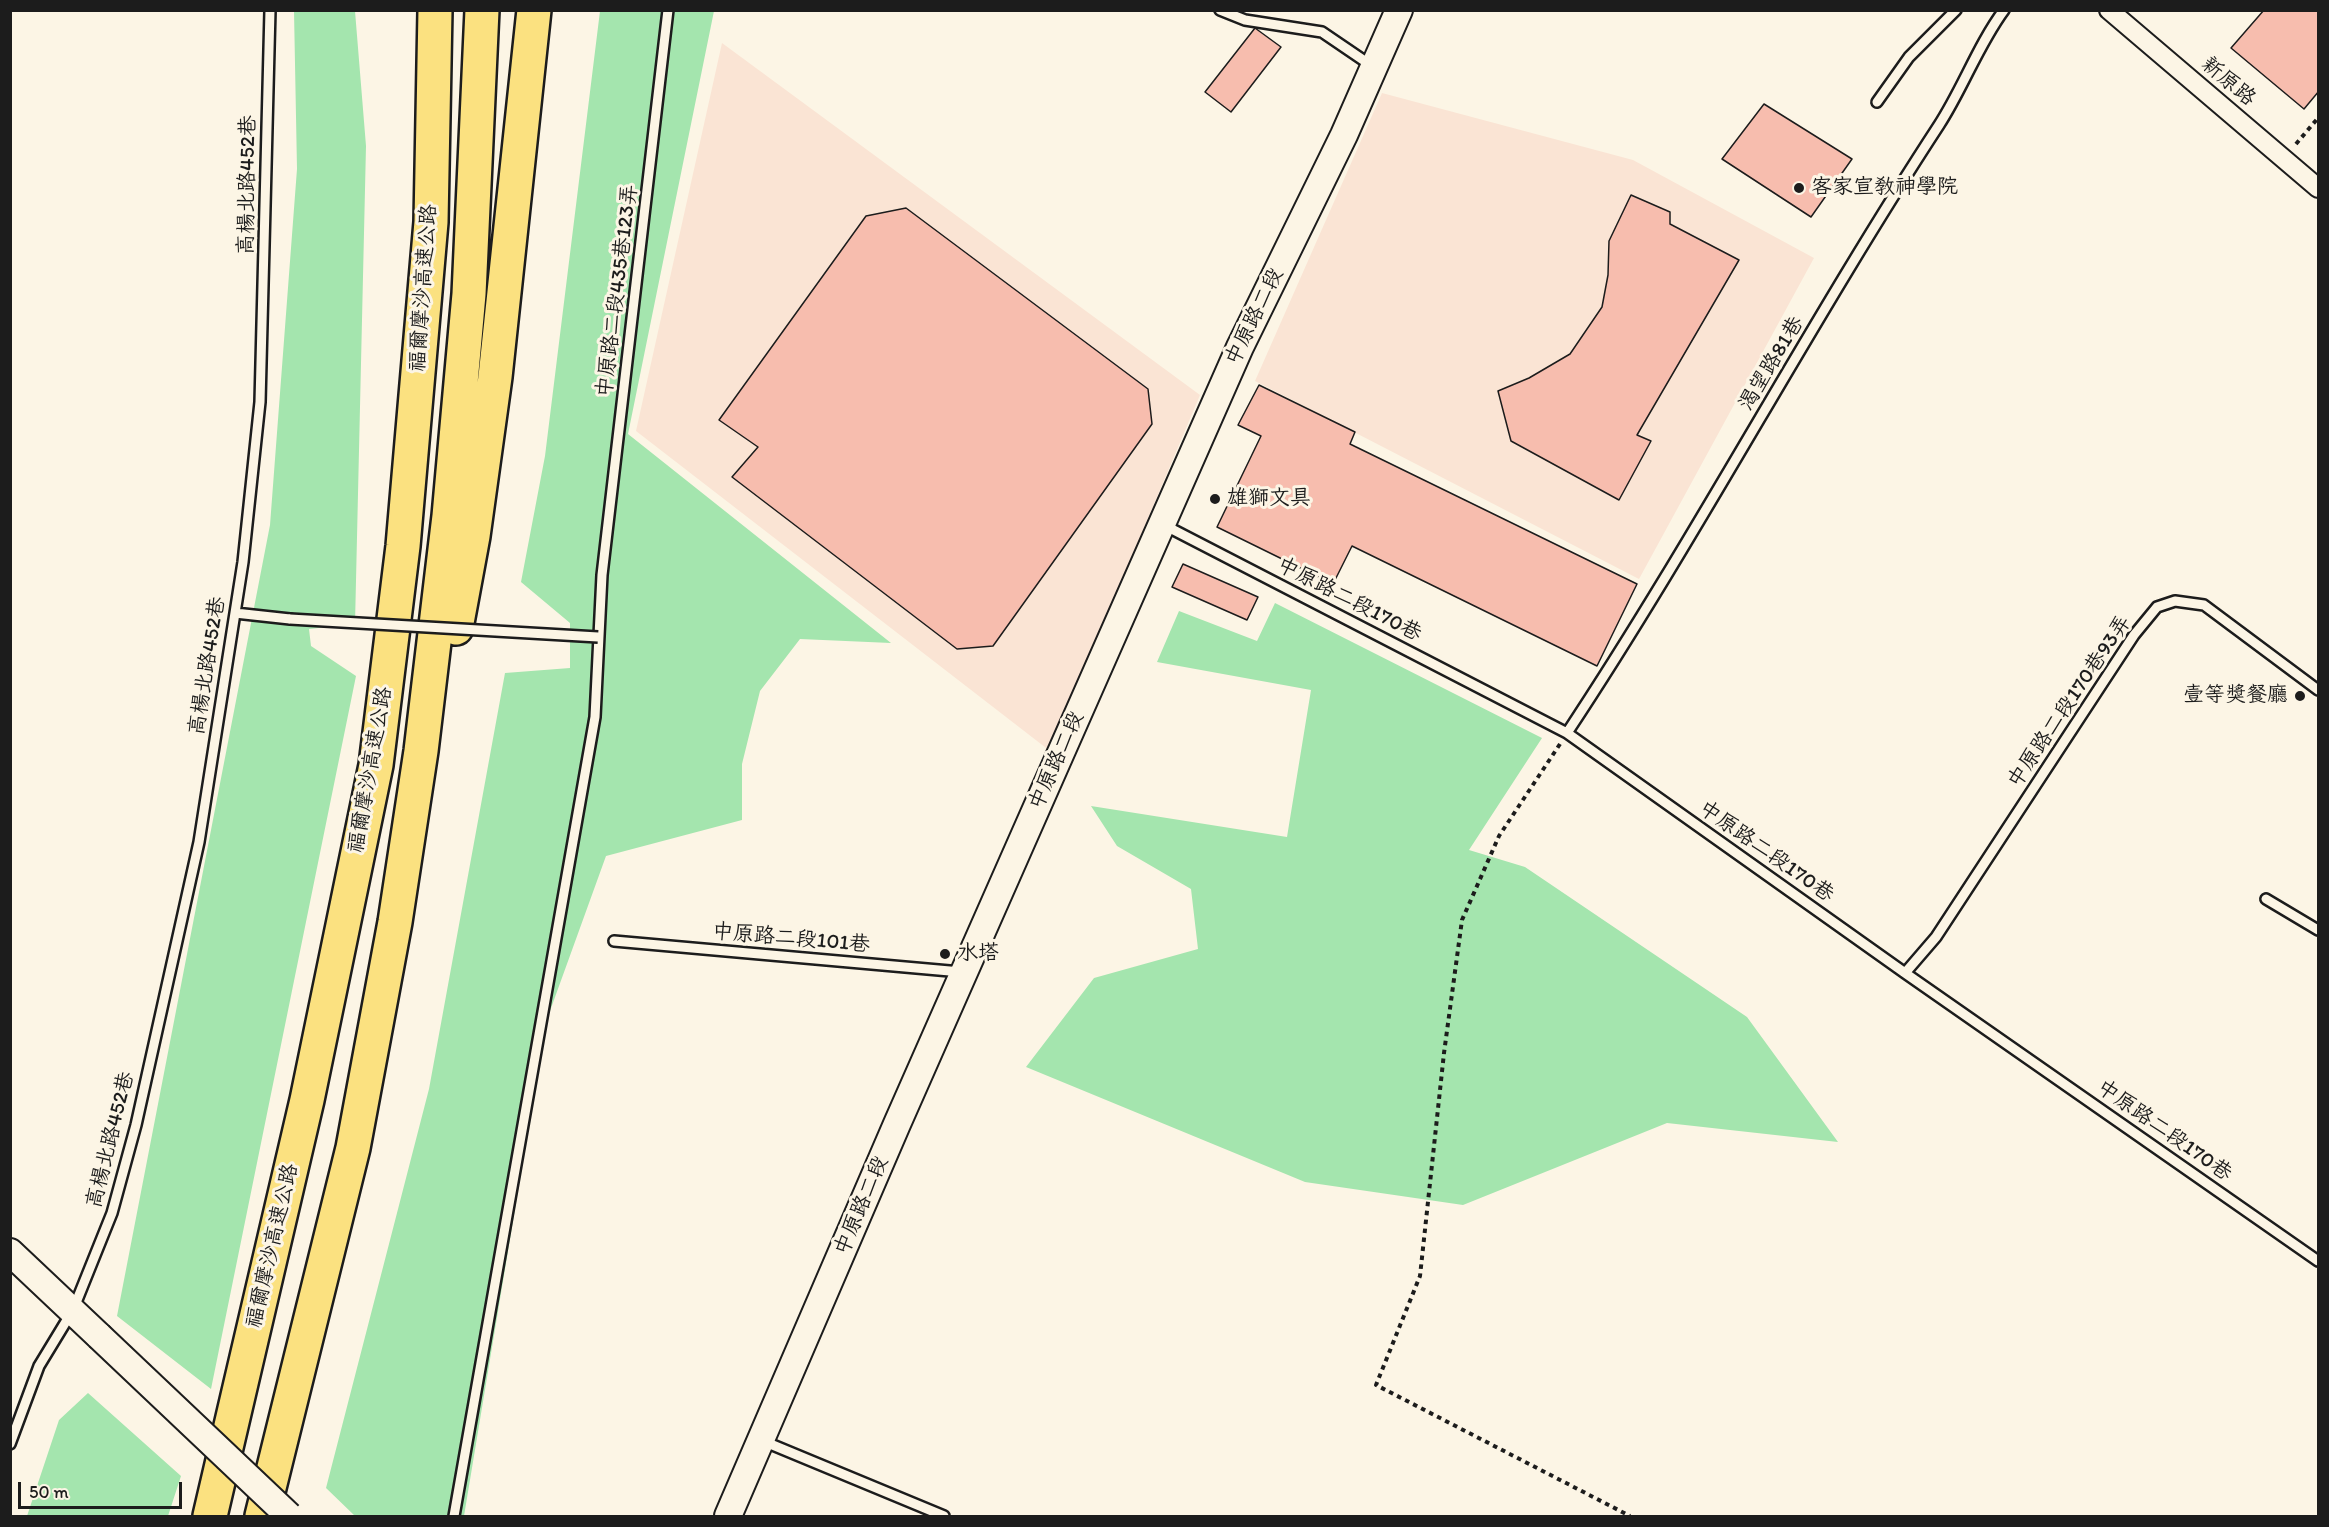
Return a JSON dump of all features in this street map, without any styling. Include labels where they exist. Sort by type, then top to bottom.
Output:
[{"type":"highway","name":"福爾摩沙高速公路","points":[[210,1516],[307,1100],[375,765],[403,546],[431,222],[435,10]]},
{"type":"highway","name":"福爾摩沙高速公路","points":[[262,1516],[353,1148],[395,922],[421,751],[449,516],[469,294],[482,10]]},
{"type":"highway","points":[[395,922],[448,671],[473,536],[495,377],[533,15]]},
{"type":"street","name":"中原路二段","points":[[728,1516],[1240,347],[1344,135],[1399,10]]},
{"type":"street","name":"新原路","points":[[2109,10],[2319,188]]},
{"type":"street","points":[[10,1252],[289,1516]]},
{"type":"lane","name":"高楊北路452巷","points":[[10,1444],[39,1366],[73,1310],[112,1214],[135,1125],[199,842],[243,562],[260,402],[270,10]]},
{"type":"lane","name":"中原路二段435巷123弄","points":[[454,1516],[595,717],[602,575],[668,10]]},
{"type":"lane","points":[[1220,10],[1245,20],[1322,32],[1374,67]]},
{"type":"lane","points":[[1877,102],[1909,57],[1956,10]]},
{"type":"lane","name":"渴望路81巷","points":[[1567,733],[1627,642],[1896,191],[1953,104],[1992,26],[2004,10]]},
{"type":"lane","name":"中原路二段170巷","points":[[1162,524],[1567,733],[1905,973],[2319,1260]]},
{"type":"lane","name":"中原路二段170巷93弄","points":[[1905,973],[1936,937],[2134,635],[2157,607],[2175,601],[2204,605],[2319,690]]},
{"type":"lane","points":[[235,613],[290,619],[598,637]]},
{"type":"lane","points":[[2266,899],[2319,930]]},
{"type":"lane","name":"中原路二段101巷","points":[[614,941],[964,973]]},
{"type":"lane","points":[[761,1440],[944,1516]]},
{"type":"path","points":[[2284,158],[2319,118]]},
{"type":"path","points":[[1567,733],[1499,836],[1462,920],[1444,1053],[1420,1276],[1376,1385],[1630,1516]]},
{"type":"shaded area","points":[[722,43],[1200,395],[1050,751],[636,431]]},
{"type":"shaded area","points":[[1382,93],[1633,160],[1814,258],[1639,579],[1255,381]]},
{"type":"green space","points":[[294,11],[355,11],[366,146],[355,624],[309,629],[311,646],[356,676],[211,1389],[117,1316],[270,525],[297,169]]},
{"type":"green space","points":[[600,11],[714,11],[628,434],[891,643],[800,639],[760,691],[742,764],[742,820],[606,856],[546,1022],[464,1516],[355,1516],[326,1488],[429,1089],[505,673],[570,668],[570,623],[521,582],[545,456]]},
{"type":"green space","points":[[1275,603],[1542,738],[1469,850],[1525,867],[1747,1017],[1838,1142],[1667,1123],[1463,1205],[1305,1182],[1026,1067],[1094,978],[1198,949],[1191,889],[1117,846],[1091,806],[1287,837],[1311,690],[1157,662],[1179,611],[1257,641]]},
{"type":"green space","points":[[88,1393],[181,1476],[168,1516],[27,1516],[59,1420]]},
{"type":"building","points":[[2264,10],[2319,10],[2319,91],[2304,109],[2231,48]]},
{"type":"building","points":[[1255,28],[1281,47],[1231,112],[1205,92]]},
{"type":"building","name":"客家宣教神學院","points":[[1764,104],[1852,159],[1811,217],[1722,159]]},
{"type":"building","points":[[1631,195],[1670,212],[1670,224],[1739,260],[1637,435],[1651,441],[1619,500],[1511,441],[1498,391],[1529,378],[1570,354],[1602,307],[1608,275],[1609,241]]},
{"type":"building","points":[[906,208],[1148,389],[1152,424],[993,646],[957,649],[732,477],[758,447],[719,420],[866,216]]},
{"type":"building","points":[[1259,385],[1355,432],[1350,444],[1637,584],[1597,666],[1352,546],[1333,584],[1217,527],[1261,436],[1238,425]]},
{"type":"building","points":[[1183,564],[1258,597],[1247,620],[1172,587]]},
{"type":"place","name":"客家宣教神學院","points":[[1799,188]]},
{"type":"place","name":"雄獅文具","points":[[1215,499]]},
{"type":"place","name":"壹等獎餐廳","points":[[2300,696]]},
{"type":"place","name":"水塔","points":[[945,954]]}]
